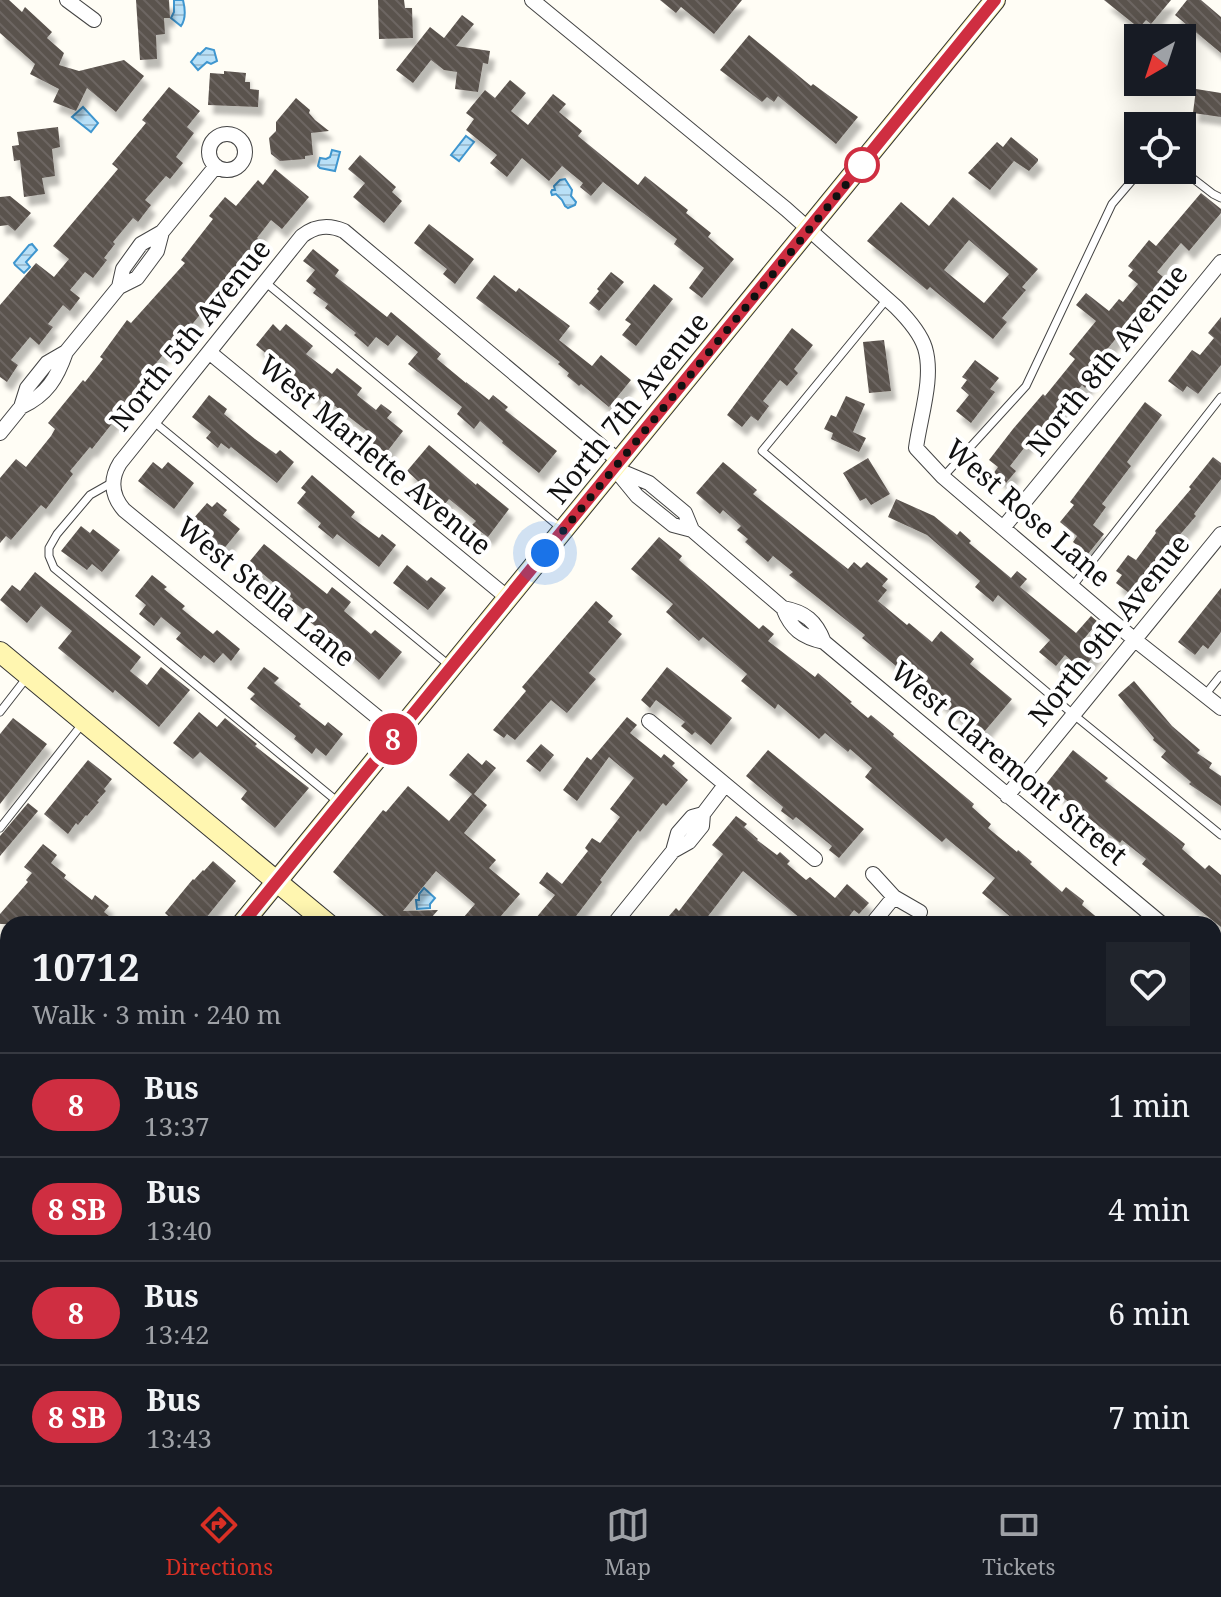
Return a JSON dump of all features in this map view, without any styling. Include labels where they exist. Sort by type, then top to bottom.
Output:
[{"type":"main road","name":"North 7th Avenue","points":[[249,916],[995,0]]},
{"type":"main road","points":[[0,652],[319,916]]},
{"type":"street","points":[[67,0],[94,20]]},
{"type":"street","name":"West Rose Lane","points":[[532,0],[786,209],[912,324],[925,347],[927,368],[916,448],[943,477],[1072,587],[1221,708]]},
{"type":"street","points":[[0,433],[21,407],[27,388],[47,363],[66,352],[119,287],[123,269],[141,244],[162,232],[216,166]]},
{"type":"street","name":"North 5th Avenue","points":[[113,482],[118,466],[302,236],[318,228],[333,227],[347,234],[617,465]]},
{"type":"street","name":"North 8th Avenue","points":[[1003,528],[1221,262]]},
{"type":"street","name":"West Marlette Avenue","points":[[209,352],[508,598]]},
{"type":"street","name":"West Claremont Street","points":[[617,465],[649,483],[685,513],[692,530]]},
{"type":"street","name":"West Claremont Street","points":[[617,465],[637,496],[673,525],[692,530],[783,608],[789,623],[807,638],[824,642],[1152,916]]},
{"type":"street","name":"West Stella Lane","points":[[113,482],[115,497],[121,507],[398,734]]},
{"type":"street","points":[[664,518],[675,505]]},
{"type":"street","name":"North 9th Avenue","points":[[1007,796],[1221,534]]},
{"type":"street","points":[[649,721],[815,859]]},
{"type":"street","points":[[620,916],[673,851],[678,833],[692,817],[703,814],[725,785]]},
{"type":"street","points":[[873,874],[894,897],[920,912]]},
{"type":"street","points":[[879,916],[894,897]]},
{"type":"lane","points":[[1196,181],[1221,198]]},
{"type":"lane","points":[[943,477],[1026,386],[1112,204],[1129,184]]},
{"type":"lane","points":[[265,282],[564,530]]},
{"type":"lane","points":[[887,299],[762,451],[1221,835]]},
{"type":"lane","points":[[1072,587],[1221,397]]},
{"type":"lane","points":[[153,421],[452,667]]},
{"type":"lane","points":[[113,482],[90,495],[57,534],[49,548],[54,568],[340,804]]},
{"type":"lane","points":[[1205,695],[1221,675]]},
{"type":"lane","points":[[0,712],[29,676]]},
{"type":"lane","points":[[0,828],[84,722]]},
{"type":"water","points":[[174,0],[183,0],[185,13],[181,26],[171,18]]},
{"type":"water","points":[[206,48],[214,50],[217,61],[207,62],[198,70],[191,62]]},
{"type":"water","points":[[83,107],[98,123],[91,132],[72,117]]},
{"type":"water","points":[[466,136],[474,142],[459,161],[451,155]]},
{"type":"water","points":[[332,150],[340,152],[335,171],[320,168],[320,158],[330,157]]},
{"type":"water","points":[[565,179],[576,202],[568,208],[551,192],[560,180]]},
{"type":"water","points":[[32,244],[37,250],[26,262],[30,267],[24,273],[14,263]]},
{"type":"water","points":[[424,888],[435,898],[430,908],[417,909],[416,900],[419,900]]},
{"type":"building","points":[[0,0],[9,0],[22,12],[25,7],[52,32],[47,38],[64,53],[59,65],[79,71],[124,60],[144,76],[116,112],[87,88],[76,111],[53,102],[59,89],[30,74],[35,64],[0,33]]},
{"type":"building","points":[[136,0],[169,0],[170,18],[164,18],[165,34],[156,35],[157,59],[140,60]]},
{"type":"building","points":[[378,0],[404,0],[405,8],[412,8],[413,38],[379,39]]},
{"type":"building","points":[[660,0],[742,0],[714,34],[681,7],[676,13]]},
{"type":"building","points":[[1104,0],[1171,0],[1151,24],[1146,20],[1142,24],[1134,24]]},
{"type":"building","points":[[1187,0],[1201,0],[1221,17],[1221,53],[1196,32],[1196,24],[1186,24],[1175,15]]},
{"type":"building","points":[[462,15],[474,24],[456,46],[490,51],[488,64],[483,63],[478,92],[455,89],[457,72],[444,70],[431,60],[413,83],[396,70],[430,27],[444,38]]},
{"type":"building","points":[[749,35],[811,86],[813,84],[858,117],[836,144],[778,96],[774,102],[767,97],[762,102],[720,70]]},
{"type":"building","points":[[224,71],[246,73],[245,82],[250,82],[250,89],[259,90],[258,107],[208,105],[210,73],[224,74]]},
{"type":"building","points":[[510,80],[526,93],[511,111],[528,125],[553,94],[566,104],[559,112],[582,131],[578,136],[638,185],[645,176],[688,210],[686,213],[711,233],[708,237],[734,259],[702,298],[689,288],[704,268],[674,244],[677,239],[603,182],[591,196],[580,187],[583,183],[562,166],[549,181],[522,158],[507,177],[490,163],[497,155],[466,130],[474,119],[466,113],[485,90],[495,98]]},
{"type":"building","points":[[169,87],[200,111],[187,127],[194,133],[176,157],[183,163],[170,179],[166,176],[145,200],[151,205],[138,222],[133,218],[113,242],[115,244],[104,258],[107,260],[93,278],[85,272],[70,290],[80,298],[70,311],[63,305],[48,324],[53,327],[39,345],[30,337],[11,360],[18,365],[7,382],[0,377],[0,305],[36,263],[54,277],[69,259],[53,246],[118,169],[112,164],[146,123],[142,120]]},
{"type":"building","points":[[1196,89],[1221,93],[1221,117],[1193,112]]},
{"type":"building","points":[[296,98],[329,131],[311,133],[313,155],[305,156],[305,159],[280,161],[271,154],[269,138],[276,131],[276,122]]},
{"type":"building","points":[[58,127],[60,147],[52,149],[55,176],[42,178],[45,194],[24,197],[20,160],[14,161],[12,146],[19,145],[17,132]]},
{"type":"building","points":[[1011,137],[1038,161],[1029,171],[1014,161],[990,190],[968,173],[997,142],[1003,147]]},
{"type":"building","points":[[360,155],[396,187],[392,192],[402,201],[384,223],[353,197],[365,183],[348,169]]},
{"type":"building","points":[[275,169],[309,197],[282,229],[271,220],[257,238],[262,242],[210,307],[208,305],[175,345],[173,342],[92,449],[90,447],[70,471],[73,474],[46,509],[41,505],[11,540],[6,536],[0,543],[0,478],[16,459],[26,467],[51,436],[55,429],[48,423],[103,359],[100,357],[127,320],[131,323],[185,263],[181,260],[213,219],[209,216],[225,197],[236,206],[258,180],[263,185]]},
{"type":"building","points":[[1201,193],[1221,209],[1221,213],[1189,251],[1181,243],[1157,272],[1167,280],[1136,319],[1139,321],[1124,341],[1118,336],[1090,370],[1096,375],[1085,388],[1082,385],[1043,432],[1039,429],[1010,466],[1016,471],[1006,483],[993,474],[998,467],[989,460],[1075,359],[1069,354],[1096,321],[1076,305],[1086,293],[1109,311],[1119,299],[1123,302],[1138,284],[1128,276],[1133,270],[1128,266],[1149,240],[1156,246]]},
{"type":"building","points":[[10,196],[31,213],[15,231],[8,225],[0,226],[0,197]]},
{"type":"building","points":[[953,197],[1038,269],[1022,287],[1026,290],[1002,318],[1007,322],[993,339],[867,241],[901,202],[929,226]],"holes":[[[969,240],[1009,274],[984,303],[944,270]]]},
{"type":"building","points":[[429,224],[474,259],[455,284],[443,274],[447,269],[414,243]]},
{"type":"building","points":[[313,249],[339,270],[335,276],[387,317],[391,312],[441,354],[437,359],[489,400],[493,395],[508,407],[505,410],[557,451],[539,473],[480,421],[474,429],[457,414],[462,407],[408,364],[418,352],[397,335],[388,346],[376,337],[368,347],[325,308],[328,304],[313,293],[316,289],[306,281],[315,270],[303,261]]},
{"type":"building","points":[[611,272],[624,282],[599,311],[589,303]]},
{"type":"building","points":[[494,275],[516,292],[519,288],[570,326],[559,340],[592,366],[601,355],[631,380],[609,407],[567,376],[569,373],[558,364],[560,362],[476,298]]},
{"type":"building","points":[[654,284],[673,299],[636,346],[622,335],[631,324],[625,320]]},
{"type":"building","points":[[1221,317],[1221,365],[1198,394],[1187,386],[1183,392],[1168,381],[1192,350],[1200,355],[1214,338],[1208,333]]},
{"type":"building","points":[[273,324],[280,331],[286,324],[313,346],[306,354],[332,374],[337,368],[362,388],[357,395],[376,410],[381,404],[392,412],[387,418],[403,431],[386,453],[371,442],[375,437],[322,396],[319,400],[304,389],[306,387],[256,345]]},
{"type":"building","points":[[792,328],[813,345],[794,369],[798,373],[787,386],[780,380],[763,401],[769,406],[758,421],[751,416],[742,427],[727,415]]},
{"type":"building","points":[[884,340],[891,391],[869,393],[863,342]]},
{"type":"building","points":[[975,360],[999,378],[990,389],[995,392],[971,423],[956,411],[969,395],[961,388],[967,380],[962,377]]},
{"type":"building","points":[[209,395],[227,409],[224,414],[255,439],[276,454],[280,450],[294,462],[277,483],[231,447],[229,449],[221,443],[218,448],[206,438],[211,432],[192,417]]},
{"type":"building","points":[[846,396],[865,404],[853,432],[866,438],[859,452],[831,439],[833,433],[824,429],[831,415],[836,417]]},
{"type":"building","points":[[1145,402],[1162,415],[1127,462],[1131,466],[1102,504],[1106,507],[1093,525],[1104,534],[1088,554],[1073,542],[1077,536],[1060,522],[1074,505],[1070,502]]},
{"type":"building","points":[[429,445],[509,509],[488,537],[472,525],[476,521],[449,499],[444,505],[407,471]]},
{"type":"building","points":[[1213,457],[1221,463],[1221,479],[1133,596],[1116,583],[1122,575],[1116,571],[1128,555],[1136,560]]},
{"type":"building","points":[[868,458],[890,494],[871,505],[866,498],[860,501],[843,473]]},
{"type":"building","points":[[153,462],[162,469],[168,462],[194,483],[174,509],[138,481]]},
{"type":"building","points":[[723,462],[757,490],[753,494],[848,569],[854,562],[861,568],[867,562],[888,579],[882,586],[887,590],[878,601],[932,642],[941,631],[974,659],[970,664],[1012,699],[978,739],[966,730],[969,726],[862,638],[865,635],[789,575],[793,572],[773,556],[768,562],[745,542],[748,539],[737,530],[741,526],[723,510],[720,514],[696,493]]},
{"type":"building","points":[[312,475],[355,512],[351,517],[379,538],[382,534],[396,545],[379,567],[337,534],[333,539],[318,527],[321,523],[297,503],[306,492],[301,488]]},
{"type":"building","points":[[896,499],[934,516],[957,535],[960,531],[971,541],[969,543],[1011,578],[1017,571],[1027,579],[1020,587],[1076,633],[1091,616],[1098,622],[1083,640],[1097,652],[1082,670],[1065,655],[1056,666],[1039,652],[1050,640],[998,595],[993,602],[975,587],[980,581],[927,535],[888,517]]},
{"type":"building","points":[[217,502],[227,510],[223,515],[240,529],[222,551],[207,539],[210,534],[193,519],[207,503],[212,507]]},
{"type":"building","points":[[81,526],[90,533],[93,529],[120,550],[102,572],[92,564],[87,570],[61,551]]},
{"type":"building","points":[[659,537],[682,556],[679,560],[759,629],[763,625],[774,634],[768,641],[815,677],[818,673],[868,718],[871,715],[894,734],[974,804],[972,807],[991,824],[988,828],[1032,862],[1030,864],[1062,892],[1066,887],[1084,901],[1082,905],[1095,916],[1009,916],[982,893],[995,878],[946,838],[942,842],[865,777],[872,768],[850,749],[848,752],[825,733],[819,739],[778,704],[775,709],[741,681],[747,674],[703,637],[699,641],[666,612],[673,604],[631,569]]},
{"type":"building","points":[[264,544],[327,594],[332,587],[351,602],[344,611],[371,634],[375,630],[402,652],[379,680],[310,622],[313,617],[293,599],[263,574],[259,579],[245,567]]},
{"type":"building","points":[[407,565],[427,581],[431,577],[446,588],[428,610],[393,583]]},
{"type":"building","points":[[35,572],[141,657],[130,671],[147,685],[161,667],[190,690],[159,727],[58,648],[72,631],[41,606],[27,623],[0,600],[12,585],[20,591]]},
{"type":"building","points":[[152,575],[185,606],[182,609],[213,634],[217,630],[240,649],[231,661],[223,653],[214,663],[204,655],[201,659],[176,639],[181,633],[161,617],[154,626],[139,614],[146,605],[135,596]]},
{"type":"building","points":[[1221,588],[1221,632],[1208,649],[1203,645],[1195,655],[1178,642]]},
{"type":"building","points":[[596,601],[613,616],[608,622],[622,634],[589,673],[596,679],[567,713],[551,700],[515,740],[507,734],[504,738],[493,730],[526,691],[522,687]]},
{"type":"building","points":[[264,667],[279,678],[274,683],[301,704],[299,706],[325,726],[328,722],[343,734],[326,756],[316,748],[312,754],[294,739],[296,736],[250,699],[255,694],[247,688]]},
{"type":"building","points":[[667,667],[732,718],[711,745],[695,732],[692,735],[681,726],[685,722],[656,700],[650,708],[641,700]]},
{"type":"building","points":[[1134,681],[1172,726],[1200,750],[1197,753],[1212,763],[1209,768],[1221,776],[1221,806],[1189,784],[1191,782],[1161,757],[1166,751],[1153,740],[1118,695]]},
{"type":"building","points":[[199,712],[217,727],[225,718],[309,788],[275,828],[241,799],[247,791],[200,752],[193,759],[173,743]]},
{"type":"building","points":[[627,717],[637,725],[630,733],[661,758],[664,754],[688,780],[666,806],[663,803],[640,832],[638,830],[576,916],[538,916],[555,895],[539,883],[547,872],[562,884],[588,851],[585,848],[592,838],[600,843],[620,817],[610,809],[634,778],[609,757],[577,801],[563,790],[587,757],[591,760]]},
{"type":"building","points":[[13,718],[47,744],[0,804],[0,734]]},
{"type":"building","points":[[541,744],[554,755],[540,772],[526,761]]},
{"type":"building","points":[[768,750],[864,829],[839,858],[829,850],[832,846],[796,817],[793,820],[781,811],[783,807],[746,776]]},
{"type":"building","points":[[1073,750],[1108,778],[1105,781],[1185,844],[1182,849],[1205,869],[1209,865],[1221,875],[1221,916],[1207,916],[1142,864],[1146,859],[1122,840],[1120,843],[1046,784]]},
{"type":"building","points":[[468,753],[482,765],[486,760],[496,768],[474,794],[487,805],[464,833],[496,860],[489,868],[520,894],[501,916],[465,916],[475,904],[436,871],[403,911],[438,910],[433,916],[384,916],[333,872],[383,810],[386,812],[408,786],[449,821],[472,794],[449,775]]},
{"type":"building","points":[[88,760],[112,779],[99,802],[68,834],[44,814]]},
{"type":"building","points":[[28,803],[38,811],[0,856],[0,836]]},
{"type":"building","points":[[736,816],[747,824],[744,827],[757,840],[777,855],[780,852],[790,861],[787,864],[806,880],[810,877],[835,898],[847,884],[869,903],[859,914],[854,910],[849,916],[797,916],[743,871],[708,916],[669,916],[676,908],[679,911],[723,854],[712,845]]},
{"type":"building","points":[[43,844],[57,855],[51,863],[66,875],[64,878],[92,900],[95,895],[109,906],[104,912],[109,916],[0,916],[28,882],[26,880],[32,873],[24,867]]},
{"type":"building","points":[[213,861],[236,881],[208,916],[168,916],[165,913],[193,879]]},
{"type":"bus line","name":"8","points":[[249,916],[995,0]]},
{"type":"route","points":[[545,553],[862,165]]}]
